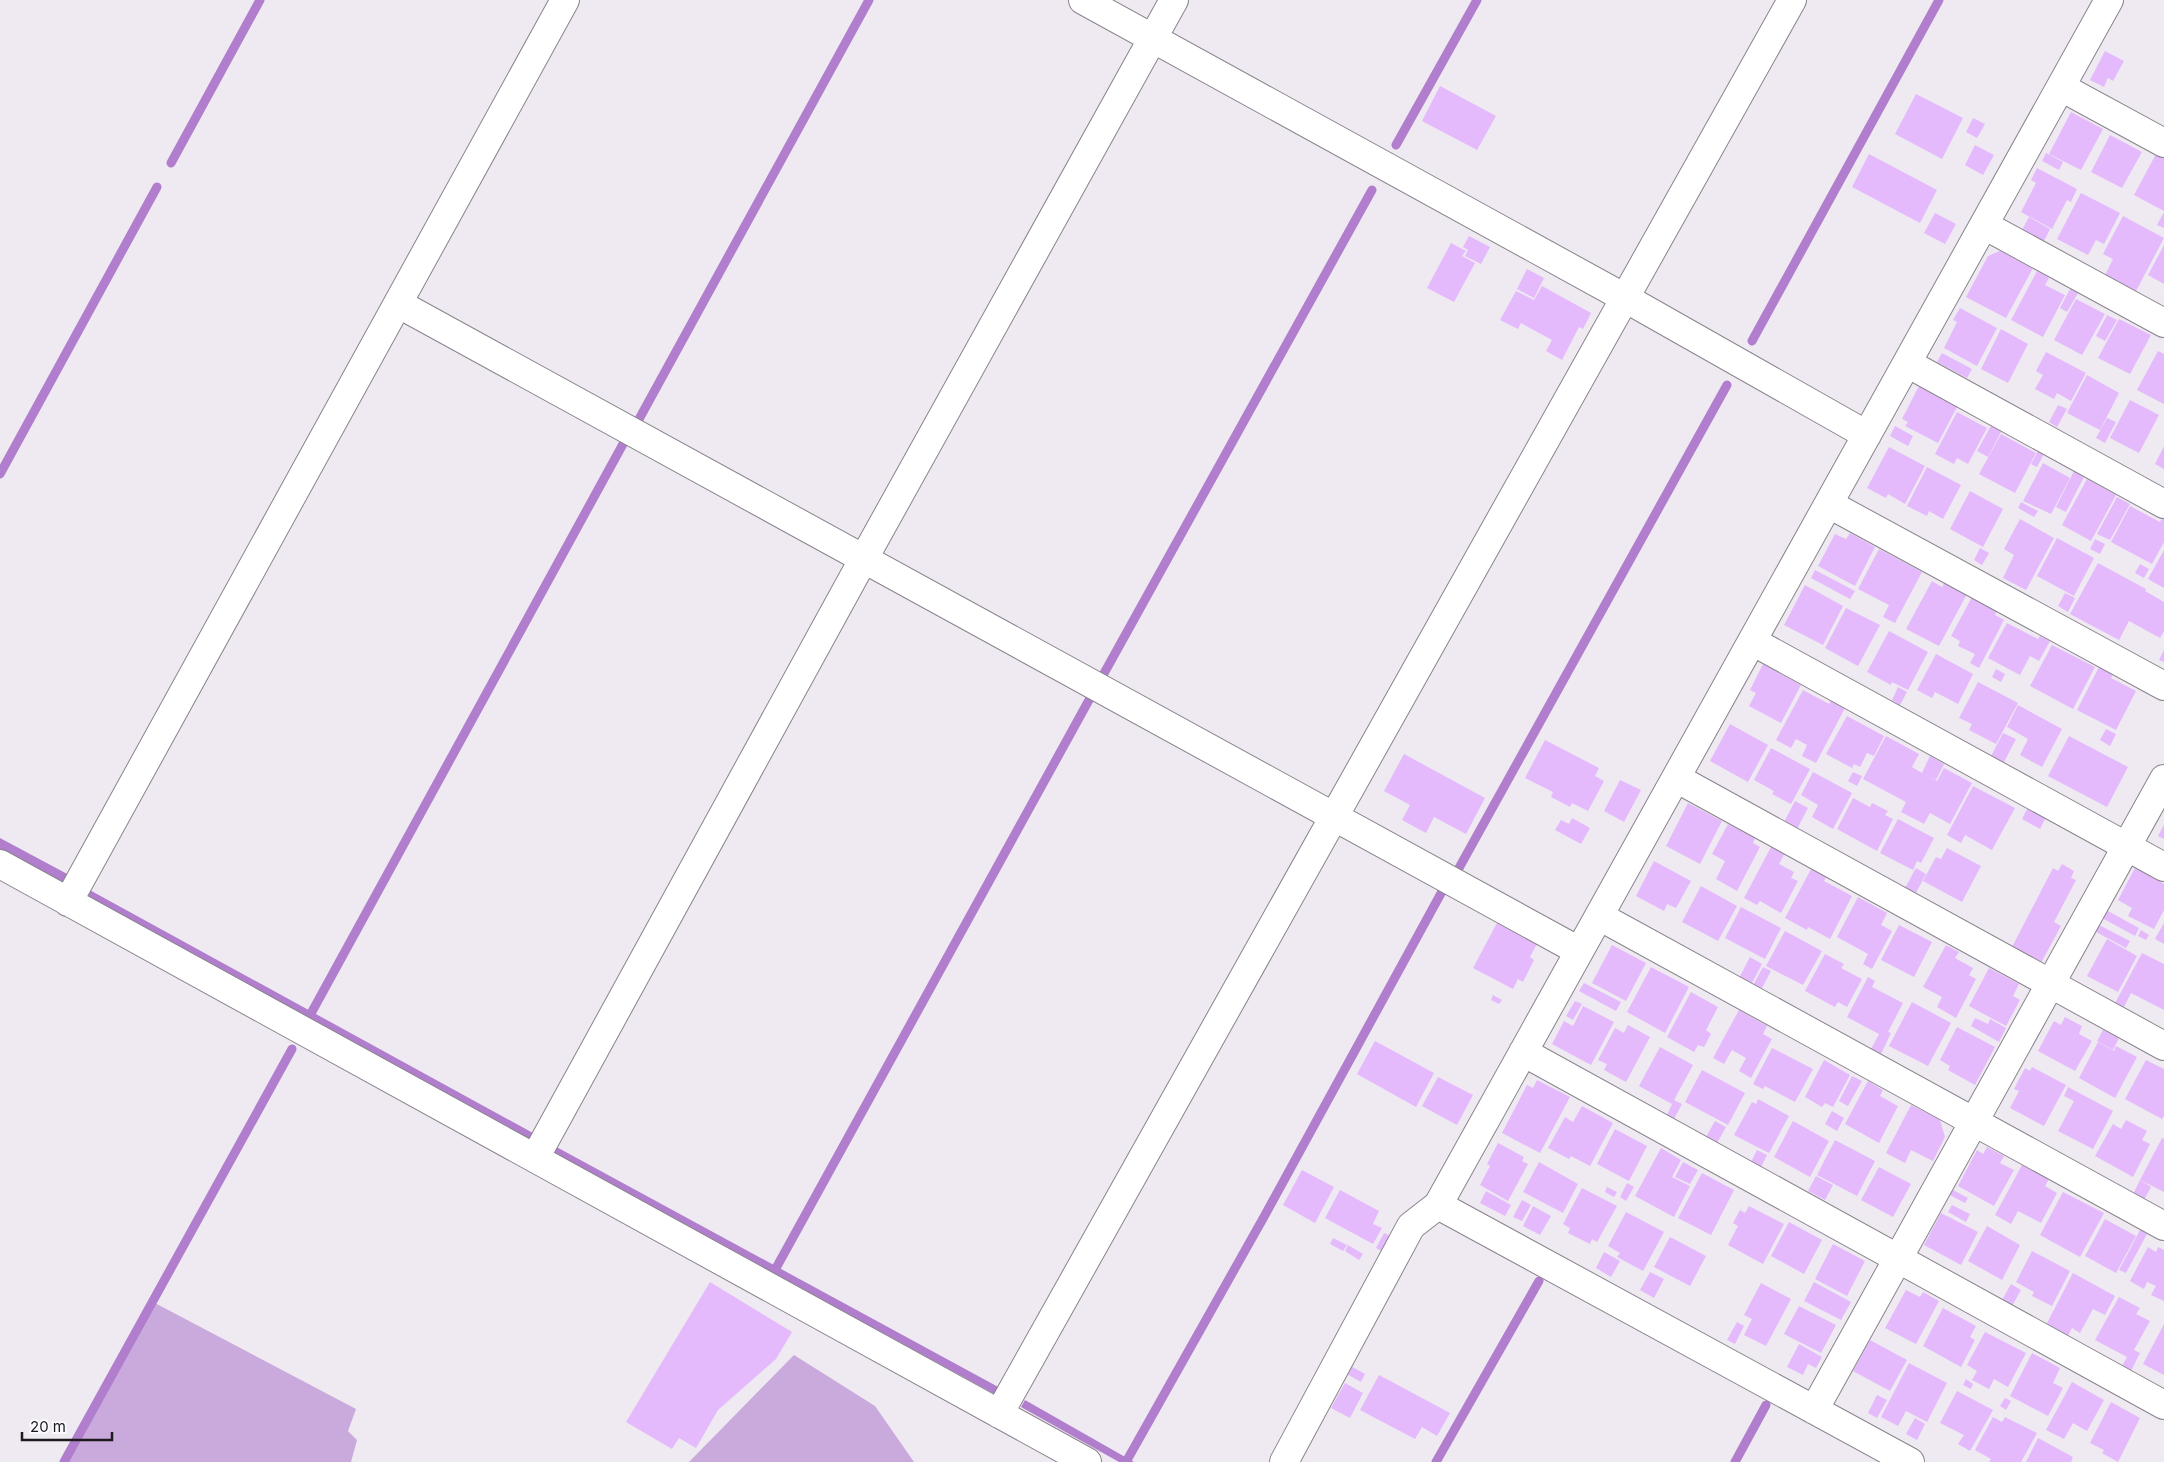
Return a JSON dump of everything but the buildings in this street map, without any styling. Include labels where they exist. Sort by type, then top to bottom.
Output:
[{"type":"street","points":[[68,902],[566,0]]},
{"type":"street","points":[[1083,0],[1625,298],[1867,435]]},
{"type":"street","points":[[535,1158],[863,560],[1174,0]]},
{"type":"street","points":[[999,1414],[1792,0]]},
{"type":"street","points":[[1284,1462],[1411,1226],[1438,1205],[2110,0]]},
{"type":"street","points":[[2061,87],[2164,143]]},
{"type":"street","points":[[1984,225],[2164,324]]},
{"type":"street","points":[[399,304],[1579,951]]},
{"type":"street","points":[[1907,363],[2164,504]]},
{"type":"street","points":[[1829,504],[2164,686]]},
{"type":"street","points":[[1752,641],[2164,867]]},
{"type":"street","points":[[1676,778],[2164,1046]]},
{"type":"street","points":[[1814,1410],[2164,779]]},
{"type":"street","points":[[0,864],[1087,1462]]},
{"type":"street","points":[[1599,916],[2164,1226]]},
{"type":"street","points":[[1523,1052],[2164,1405]]},
{"type":"street","points":[[1438,1205],[1910,1462]]},
{"type":"shaded area","points":[[0,838],[71,876],[64,884],[0,849]]},
{"type":"shaded area","points":[[86,888],[533,1133],[529,1141],[82,895]]},
{"type":"shaded area","points":[[551,1144],[1002,1389],[998,1396],[548,1150]]},
{"type":"shaded area","points":[[153,1302],[356,1409],[348,1431],[357,1440],[351,1462],[64,1462]]},
{"type":"shaded area","points":[[794,1355],[875,1406],[914,1462],[689,1462]]},
{"type":"shaded area","points":[[1025,1400],[1134,1462],[1119,1462],[1021,1407]]},
{"type":"waterway","points":[[171,163],[260,0]]},
{"type":"waterway","points":[[638,421],[869,0]]},
{"type":"waterway","points":[[1396,145],[1477,0]]},
{"type":"waterway","points":[[1752,341],[1939,0]]},
{"type":"waterway","points":[[0,474],[157,187]]},
{"type":"waterway","points":[[1102,677],[1372,190]]},
{"type":"waterway","points":[[1459,868],[1727,385]]},
{"type":"waterway","points":[[308,1019],[623,444]]},
{"type":"waterway","points":[[775,1270],[1089,700]]},
{"type":"waterway","points":[[1126,1462],[1265,1215],[1445,886]]},
{"type":"waterway","points":[[64,1462],[292,1049]]},
{"type":"waterway","points":[[1436,1462],[1539,1281]]},
{"type":"waterway","points":[[1735,1462],[1766,1405]]}]
